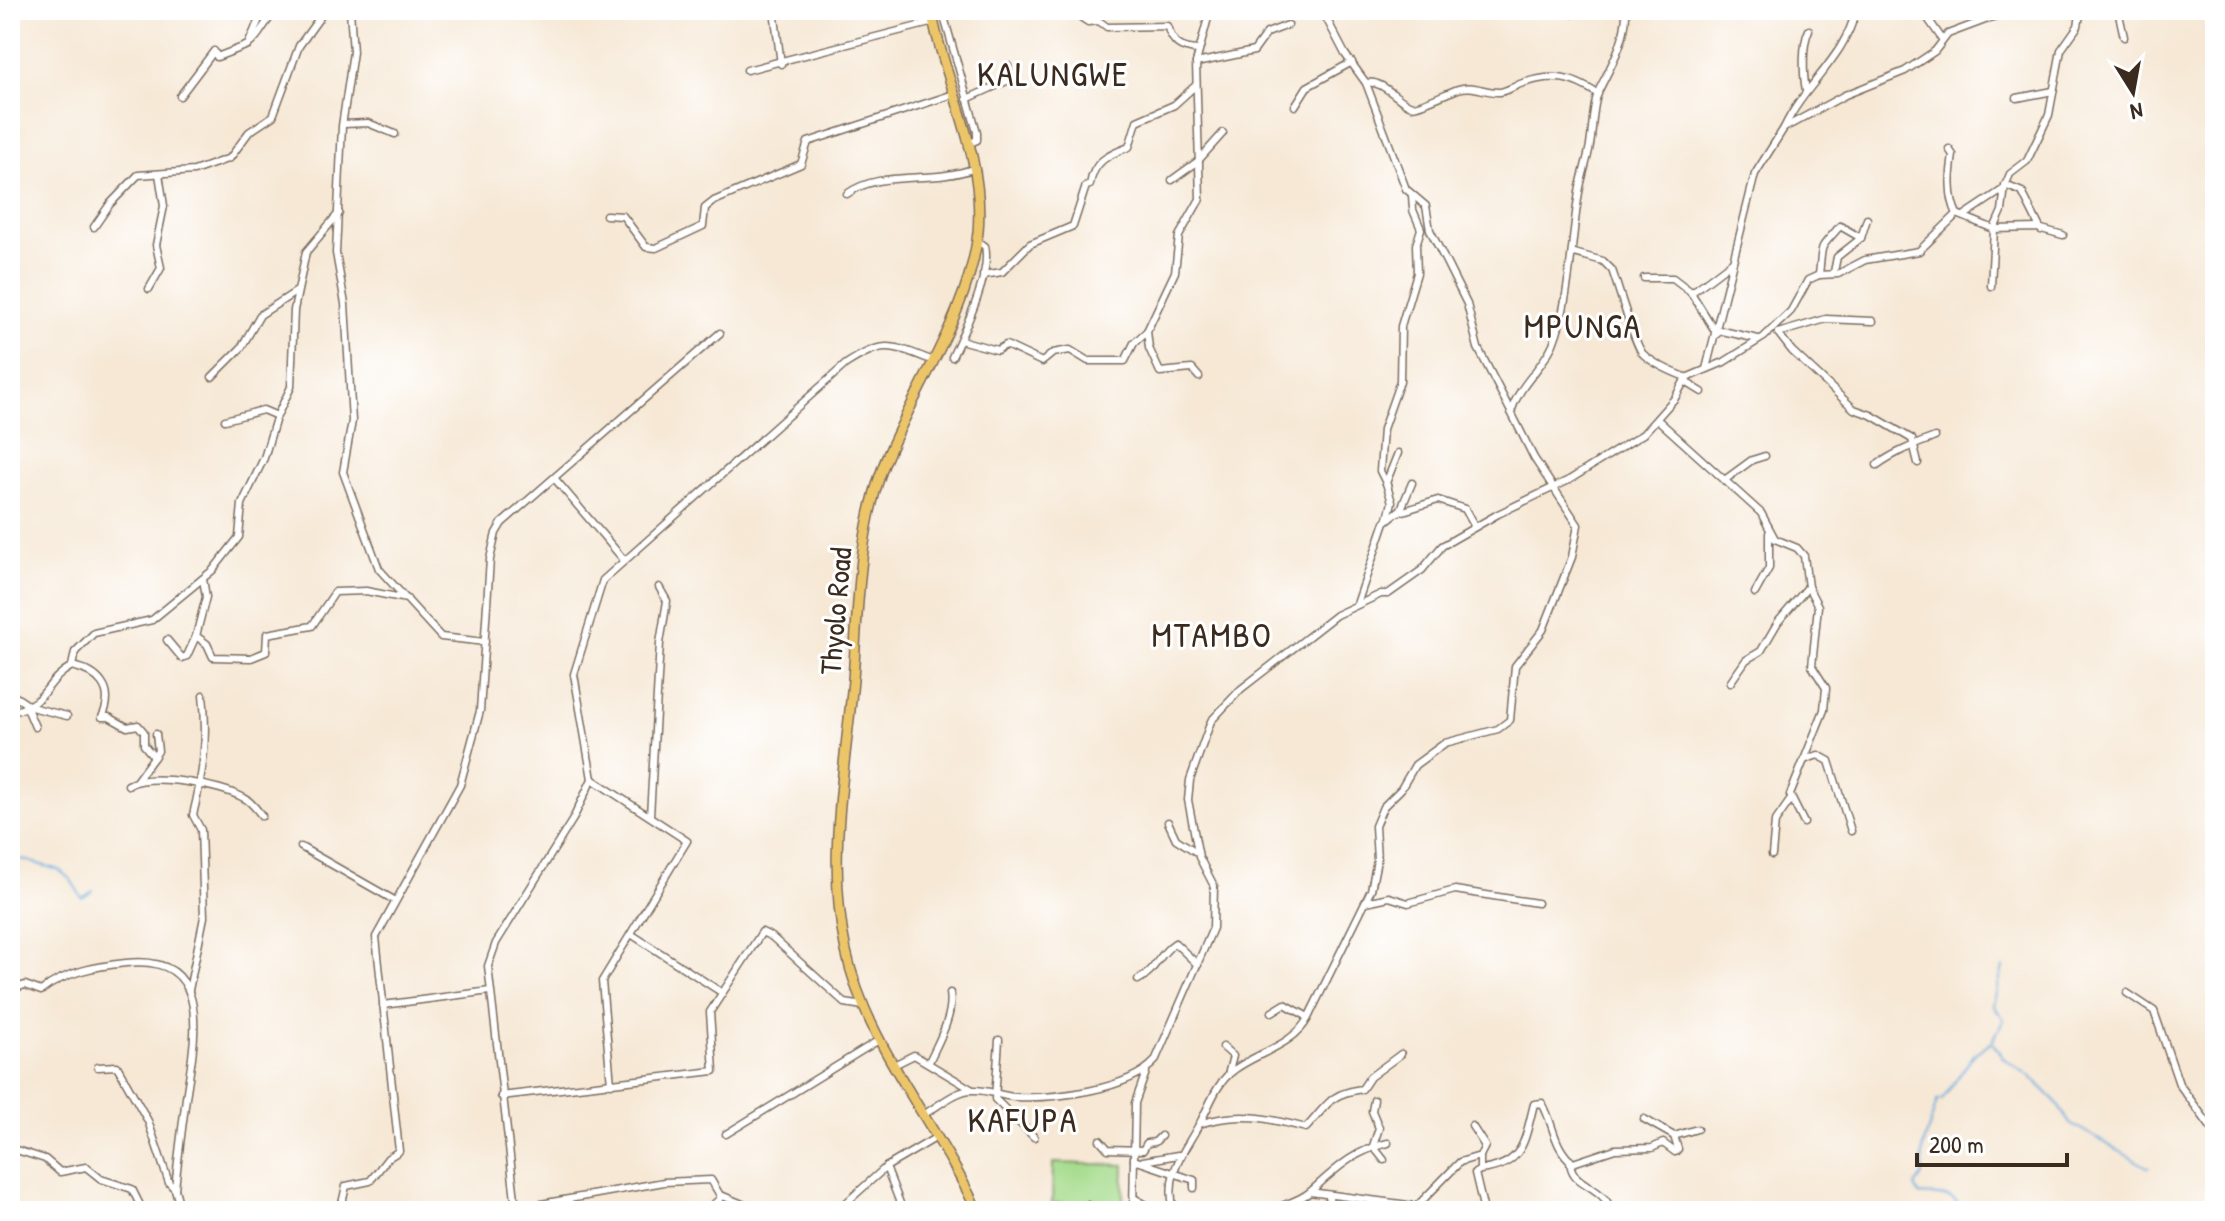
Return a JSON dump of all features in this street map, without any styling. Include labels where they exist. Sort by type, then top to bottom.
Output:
[{"type":"highway","name":"Thyolo Road","points":[[931,10],[975,168],[979,200],[976,241],[964,288],[877,486],[859,586],[835,835],[836,886],[843,934],[863,1006],[879,1040],[977,1211]]},
{"type":"street","points":[[248,45],[263,10]]},
{"type":"street","points":[[180,96],[214,51],[217,57],[248,45],[262,32],[267,19],[274,14],[272,10]]},
{"type":"street","points":[[94,227],[134,177],[142,173],[194,171],[223,162],[234,153],[249,132],[273,116],[299,46],[325,10]]},
{"type":"street","points":[[350,10],[353,52],[343,124],[336,266],[345,304],[352,421],[343,472],[374,560],[384,576],[441,637],[485,642]]},
{"type":"street","points":[[774,10],[781,64]]},
{"type":"street","points":[[942,10],[978,138],[970,143]]},
{"type":"street","points":[[960,340],[997,350],[1006,345],[1042,362],[1053,353],[1070,350],[1088,361],[1125,361],[1134,343],[1147,331],[1175,272],[1179,236],[1200,199],[1196,63],[1210,10]]},
{"type":"street","points":[[1228,1075],[1286,1041],[1308,1017],[1366,902],[1375,875],[1379,814],[1401,789],[1415,765],[1450,741],[1498,729],[1510,720],[1515,666],[1543,630],[1577,539],[1576,518],[1523,439],[1478,348],[1467,304],[1430,230],[1426,206],[1406,189],[1366,83],[1322,10]]},
{"type":"street","points":[[1511,412],[1523,384],[1553,345],[1574,253],[1577,201],[1585,178],[1598,94],[1611,71],[1625,26],[1626,10]]},
{"type":"street","points":[[1706,369],[1755,174],[1806,91],[1840,54],[1856,10]]},
{"type":"street","points":[[1922,10],[1942,39]]},
{"type":"street","points":[[1784,128],[1845,95],[1905,71],[1935,51],[1942,39],[2012,10]]},
{"type":"street","points":[[1991,286],[1994,229],[2002,211],[2005,187],[2010,174],[2027,161],[2049,115],[2061,50],[2078,26],[2081,10]]},
{"type":"street","points":[[2118,10],[2124,37]]},
{"type":"street","points":[[1076,14],[1088,22],[1099,21],[1107,27],[1167,26],[1172,40],[1182,49],[1198,50]]},
{"type":"street","points":[[747,70],[781,64],[934,22]]},
{"type":"street","points":[[1196,63],[1247,54],[1257,49],[1267,33],[1288,25]]},
{"type":"street","points":[[1806,91],[1803,73],[1807,48],[1805,38],[1809,30]]},
{"type":"street","points":[[1295,106],[1307,87],[1352,62]]},
{"type":"street","points":[[967,99],[1009,80],[1008,66]]},
{"type":"street","points":[[1366,83],[1378,83],[1410,106],[1422,105],[1436,96],[1462,88],[1480,87],[1504,92],[1541,76],[1570,78],[1598,94]]},
{"type":"street","points":[[983,275],[1002,272],[1030,244],[1073,226],[1077,206],[1094,174],[1094,167],[1104,157],[1129,147],[1137,121],[1174,105],[1195,86]]},
{"type":"street","points":[[2017,98],[2035,97],[2053,91]]},
{"type":"street","points":[[606,215],[623,216],[646,247],[656,248],[703,226],[705,208],[714,201],[801,164],[808,142],[954,94]]},
{"type":"street","points":[[343,124],[368,123],[395,134]]},
{"type":"street","points":[[1172,180],[1223,133]]},
{"type":"street","points":[[1949,149],[1953,155],[1950,173],[1952,205],[1961,214],[1994,229],[2041,230],[2063,235]]},
{"type":"street","points":[[847,194],[860,184],[888,178],[943,178],[975,168]]},
{"type":"street","points":[[149,289],[161,268],[156,245],[164,210],[159,174]]},
{"type":"street","points":[[1133,1211],[1135,1103],[1146,1072],[1155,1061],[1213,928],[1214,886],[1198,853],[1188,790],[1211,721],[1241,689],[1336,615],[1388,594],[1422,570],[1442,546],[1554,488],[1643,434],[1658,420],[1686,379],[1724,362],[1761,338],[1791,311],[1808,280],[1834,272],[1838,274],[1865,260],[1919,251],[1961,214],[2005,187],[2022,192],[2041,230]]},
{"type":"street","points":[[1357,604],[1392,502],[1380,471],[1383,429],[1400,381],[1401,326],[1417,273],[1416,245],[1421,229],[1413,210],[1412,195]]},
{"type":"street","points":[[10,713],[29,707],[45,695],[57,675],[72,666],[75,652],[94,633],[150,621],[203,579],[239,537],[242,504],[264,458],[277,416],[291,387],[297,291],[308,247],[339,213]]},
{"type":"street","points":[[1834,272],[1837,257],[1861,238],[1867,219]]},
{"type":"street","points":[[1819,275],[1820,249],[1825,238],[1840,226],[1861,238]]},
{"type":"street","points":[[952,357],[983,275],[987,250],[976,241]]},
{"type":"street","points":[[1574,253],[1603,261],[1612,270],[1640,352],[1652,362],[1667,365],[1702,392]]},
{"type":"street","points":[[1691,293],[1715,271],[1732,262]]},
{"type":"street","points":[[1644,278],[1673,278],[1691,293],[1717,332],[1761,338],[1826,319],[1873,321]]},
{"type":"street","points":[[212,377],[241,348],[260,315],[297,291]]},
{"type":"street","points":[[1147,331],[1149,348],[1160,372],[1192,369],[1199,377]]},
{"type":"street","points":[[337,1211],[341,1208],[346,1186],[370,1181],[388,1158],[399,1151],[376,937],[460,785],[480,711],[496,533],[502,523],[720,333]]},
{"type":"street","points":[[1778,333],[1792,351],[1854,409],[1880,419],[1915,443],[1918,463]]},
{"type":"street","points":[[516,1208],[488,966],[492,951],[573,819],[592,779],[574,674],[603,580],[846,364],[881,345],[893,346],[931,360]]},
{"type":"street","points":[[225,420],[263,410],[277,416]]},
{"type":"street","points":[[1658,420],[1761,513],[1775,539],[1803,552],[1808,587],[1818,606],[1812,666],[1823,680],[1826,695],[1791,799],[1775,822],[1772,855]]},
{"type":"street","points":[[1877,465],[1894,453],[1905,453],[1915,443],[1935,437]]},
{"type":"street","points":[[1388,487],[1398,453]]},
{"type":"street","points":[[1726,479],[1752,460],[1765,456]]},
{"type":"street","points":[[555,479],[624,560]]},
{"type":"street","points":[[1397,513],[1412,483]]},
{"type":"street","points":[[1388,518],[1438,500],[1465,509],[1475,527]]},
{"type":"street","points":[[1755,593],[1769,568],[1771,547],[1767,526]]},
{"type":"street","points":[[167,640],[182,658],[187,656],[196,636],[206,597],[203,579]]},
{"type":"street","points":[[650,816],[660,643],[667,601],[659,587]]},
{"type":"street","points":[[1730,683],[1746,660],[1761,651],[1778,622],[1808,587]]},
{"type":"street","points":[[196,636],[207,644],[213,657],[251,658],[266,652],[267,634],[312,626],[335,592],[366,591],[407,599]]},
{"type":"street","points":[[72,666],[92,672],[102,682],[107,700],[102,717],[109,717],[127,727],[140,726],[147,752],[154,757]]},
{"type":"street","points":[[13,695],[29,707],[67,716]]},
{"type":"street","points":[[189,990],[204,917],[201,830],[193,815],[201,793],[199,773],[207,756],[203,695]]},
{"type":"street","points":[[29,707],[35,727]]},
{"type":"street","points":[[128,785],[137,780],[158,751],[156,734]]},
{"type":"street","points":[[1804,760],[1818,755],[1829,761],[1851,831]]},
{"type":"street","points":[[137,780],[157,782],[167,778],[199,785],[247,799],[262,816]]},
{"type":"street","points":[[592,779],[687,841],[602,981],[611,1084]]},
{"type":"street","points":[[1791,799],[1804,823]]},
{"type":"street","points":[[1168,822],[1176,839],[1198,853]]},
{"type":"street","points":[[301,847],[394,900]]},
{"type":"street","points":[[1366,902],[1389,897],[1408,903],[1455,890],[1537,903]]},
{"type":"street","points":[[501,1096],[714,1071],[709,1016],[721,992],[762,932],[845,1003],[863,1006]]},
{"type":"street","points":[[631,934],[721,992]]},
{"type":"street","points":[[1138,980],[1153,972],[1164,951],[1175,943],[1198,965]]},
{"type":"street","points":[[10,990],[25,985],[41,991],[79,971],[142,962],[167,967],[185,981],[195,1036],[175,1189]]},
{"type":"street","points":[[383,1005],[490,991]]},
{"type":"street","points":[[929,1062],[944,1029],[951,1003],[950,993]]},
{"type":"street","points":[[2127,993],[2154,1011],[2179,1084],[2215,1133]]},
{"type":"street","points":[[1272,1012],[1285,1004],[1308,1017]]},
{"type":"street","points":[[726,1134],[879,1040]]},
{"type":"street","points":[[999,1040],[995,1095],[998,1104],[1026,1125],[1034,1137]]},
{"type":"street","points":[[1174,1211],[1170,1191],[1178,1155],[1228,1075],[1233,1056],[1223,1047]]},
{"type":"street","points":[[1199,1124],[1250,1117],[1287,1120],[1306,1128],[1324,1105],[1341,1092],[1362,1089],[1370,1077],[1401,1054]]},
{"type":"street","points":[[894,1065],[911,1055],[929,1062],[971,1089],[995,1095],[1051,1095],[1106,1086],[1146,1072]]},
{"type":"street","points":[[98,1067],[117,1066],[148,1121],[181,1211]]},
{"type":"street","points":[[923,1115],[971,1089]]},
{"type":"street","points":[[1373,1146],[1379,1128],[1372,1111],[1374,1100]]},
{"type":"street","points":[[1484,1211],[1475,1184],[1475,1173],[1501,1169],[1512,1161],[1527,1136],[1534,1104],[1542,1103],[1550,1117],[1560,1151],[1570,1160],[1579,1162],[1615,1149],[1652,1148],[1663,1143],[1675,1152],[1678,1149],[1674,1136],[1644,1119]]},
{"type":"street","points":[[1472,1126],[1485,1146],[1480,1156],[1480,1170]]},
{"type":"street","points":[[1674,1136],[1697,1129]]},
{"type":"street","points":[[1100,1140],[1108,1149],[1135,1152],[1143,1150],[1147,1143],[1155,1142],[1161,1136]]},
{"type":"street","points":[[837,1211],[886,1167],[937,1137]]},
{"type":"street","points":[[1270,1211],[1310,1192],[1335,1167],[1359,1151],[1388,1143]]},
{"type":"street","points":[[1373,1146],[1384,1160]]},
{"type":"street","points":[[10,1148],[45,1159],[60,1172],[86,1167],[101,1179],[132,1189],[143,1211]]},
{"type":"street","points":[[1143,1161],[1178,1155]]},
{"type":"street","points":[[1415,1208],[1460,1162],[1480,1156]]},
{"type":"street","points":[[1134,1160],[1194,1180],[1194,1188]]},
{"type":"street","points":[[1570,1160],[1573,1175],[1582,1183],[1599,1190],[1612,1211]]},
{"type":"street","points":[[886,1167],[903,1211]]},
{"type":"street","points":[[502,1211],[664,1182],[711,1180],[721,1197],[759,1211]]},
{"type":"street","points":[[1310,1192],[1454,1211]]},
{"type":"street","points":[[1329,1196],[1330,1211]]},
{"type":"street","points":[[706,1211],[721,1197]]},
{"type":"street","points":[[1134,1198],[1157,1211]]},
{"type":"green space","points":[[1053,1163],[1124,1165],[1123,1205],[1052,1203]]},
{"type":"waterway","points":[[10,856],[59,870],[71,880],[82,898],[93,891]]},
{"type":"waterway","points":[[2003,967],[1993,1005],[2004,1019],[1992,1042],[2003,1058],[2030,1076],[2057,1103],[2070,1123],[2149,1168]]},
{"type":"waterway","points":[[1963,1211],[1950,1198],[1920,1195],[1915,1186],[1922,1176],[1923,1147],[1937,1101],[1942,1100],[1975,1053],[1991,1042]]},
{"type":"district","name":"KALUNGWE","points":[[1053,74]]},
{"type":"district","name":"MPUNGA","points":[[1583,326]]},
{"type":"district","name":"MTAMBO","points":[[1212,635]]},
{"type":"district","name":"KAFUPA","points":[[1023,1120]]}]
